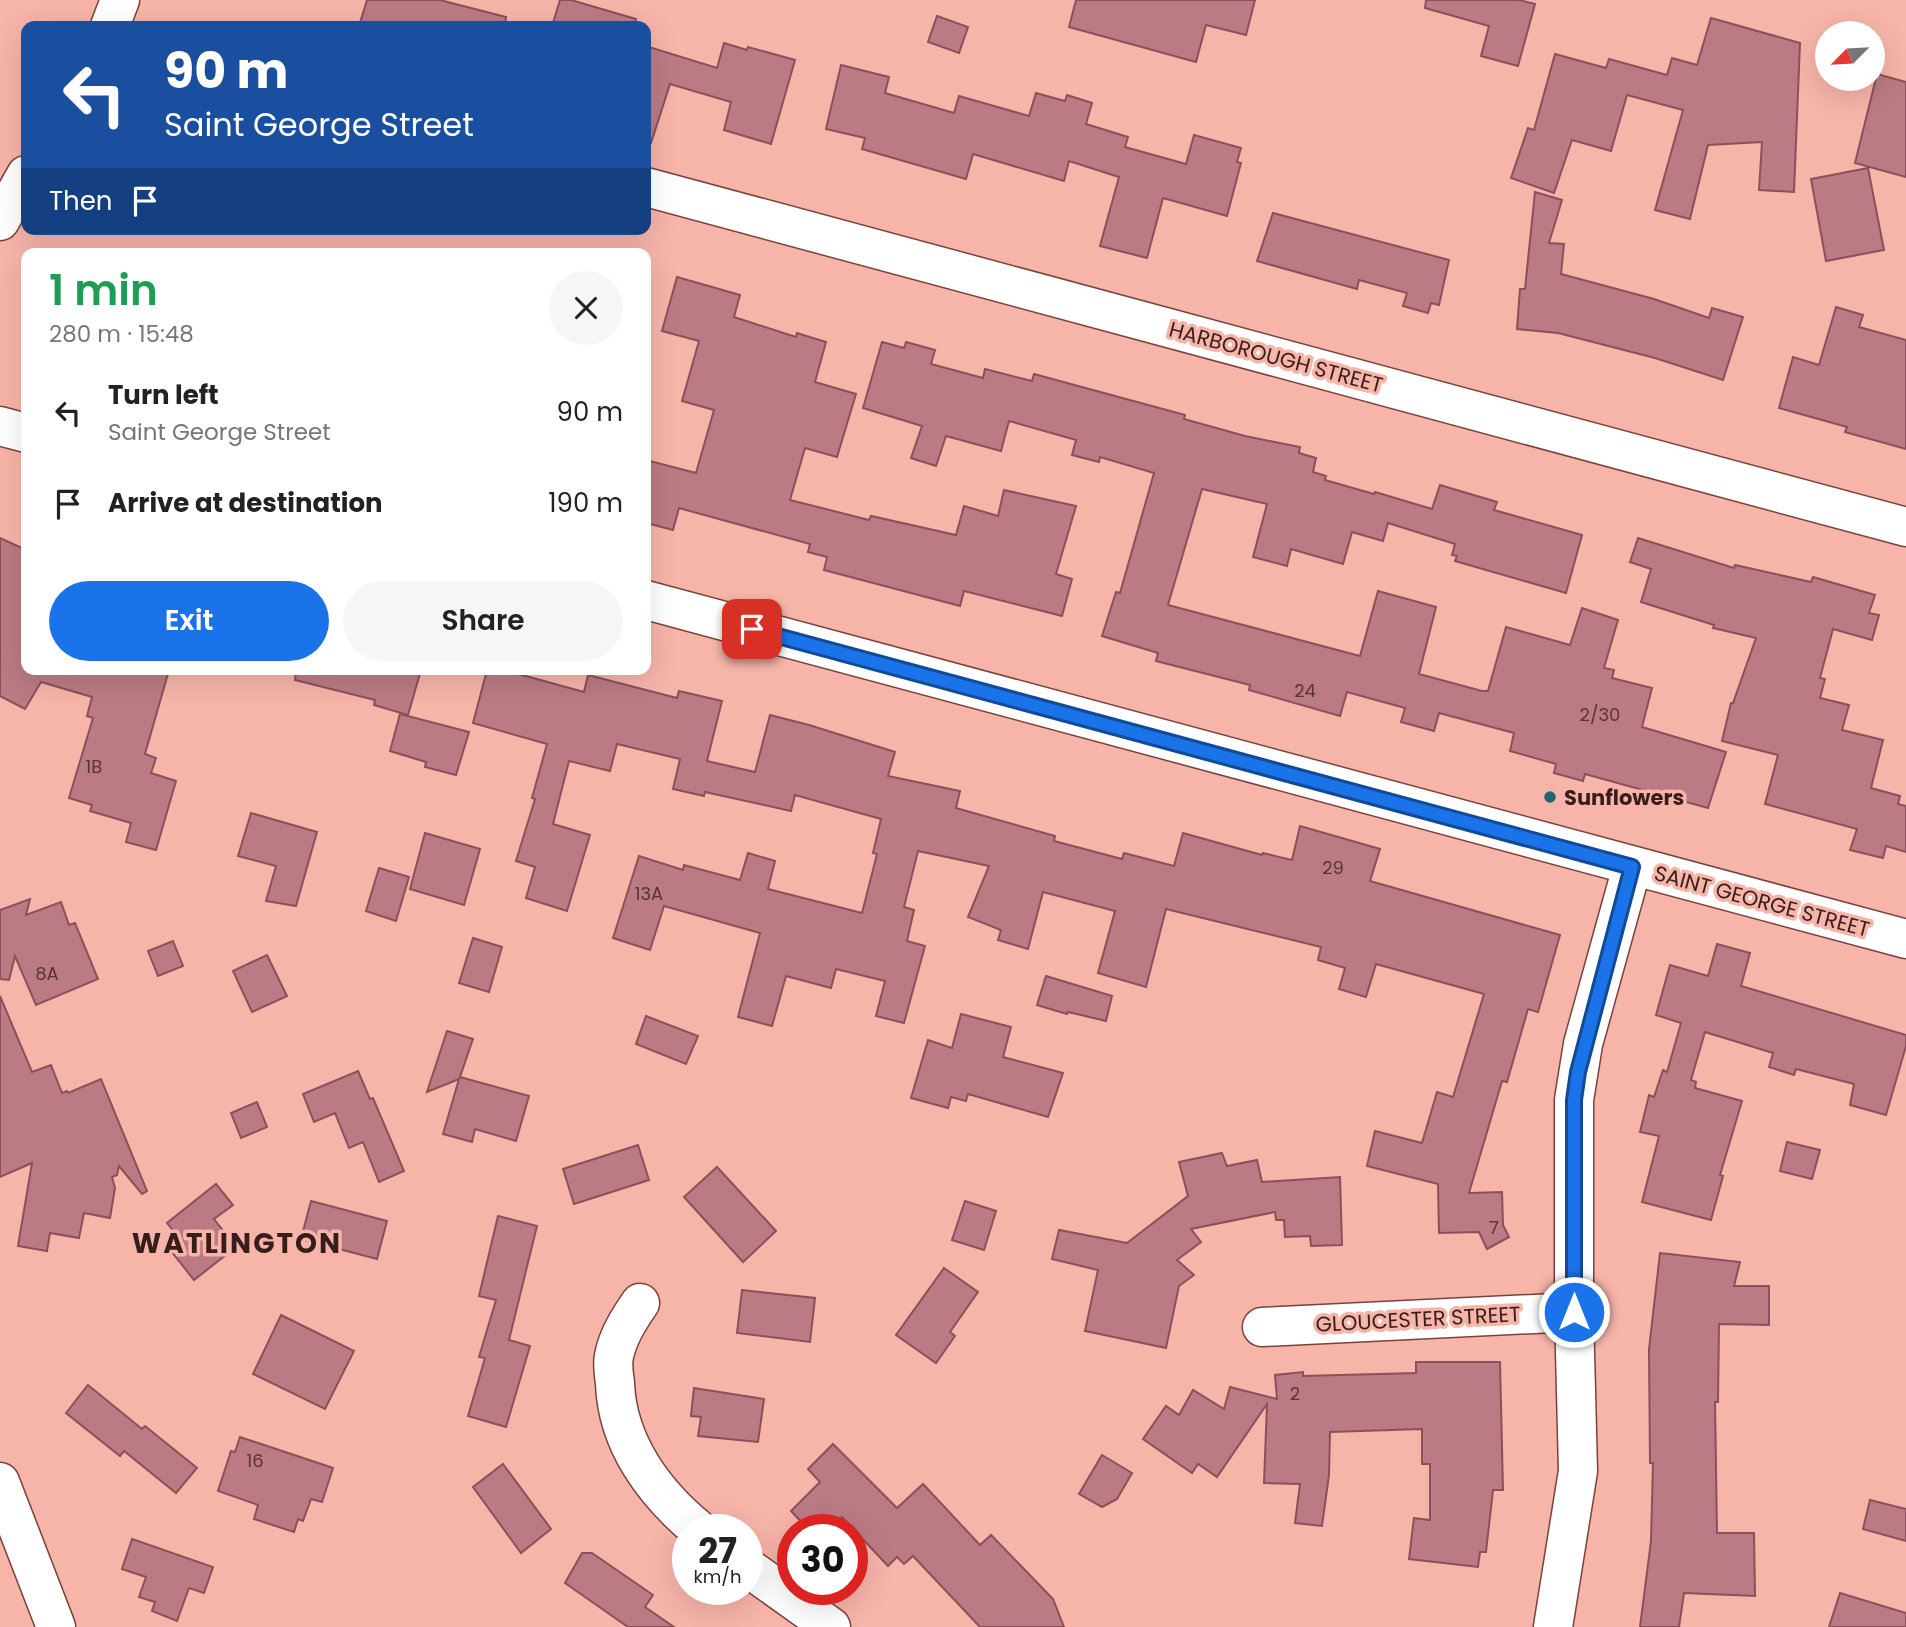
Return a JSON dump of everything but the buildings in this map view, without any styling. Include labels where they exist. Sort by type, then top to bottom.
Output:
[{"type":"street","points":[[112,21],[120,0]]},
{"type":"street","points":[[0,221],[21,184]]},
{"type":"street","name":"HARBOROUGH STREET","points":[[651,188],[1906,527]]},
{"type":"street","points":[[0,426],[21,432]]},
{"type":"street","name":"SAINT GEORGE STREET","points":[[651,601],[1906,939]]},
{"type":"street","points":[[1553,1627],[1578,1471],[1574,1312],[1574,1100],[1578,1072],[1632,867]]},
{"type":"street","points":[[640,1303],[623,1330],[613,1357],[615,1402],[623,1430],[638,1461],[656,1488],[680,1514]]},
{"type":"street","name":"GLOUCESTER STREET","points":[[1262,1326],[1574,1312]]},
{"type":"street","points":[[0,1482],[56,1627]]},
{"type":"street","points":[[763,1578],[831,1627]]},
{"type":"place","name":"Sunflowers","points":[[1550,797]]},
{"type":"district","name":"WATLINGTON","points":[[237,1243]]},
{"type":"route","points":[[752,629],[1632,867],[1584,1044],[1574,1100],[1574,1312]]}]
